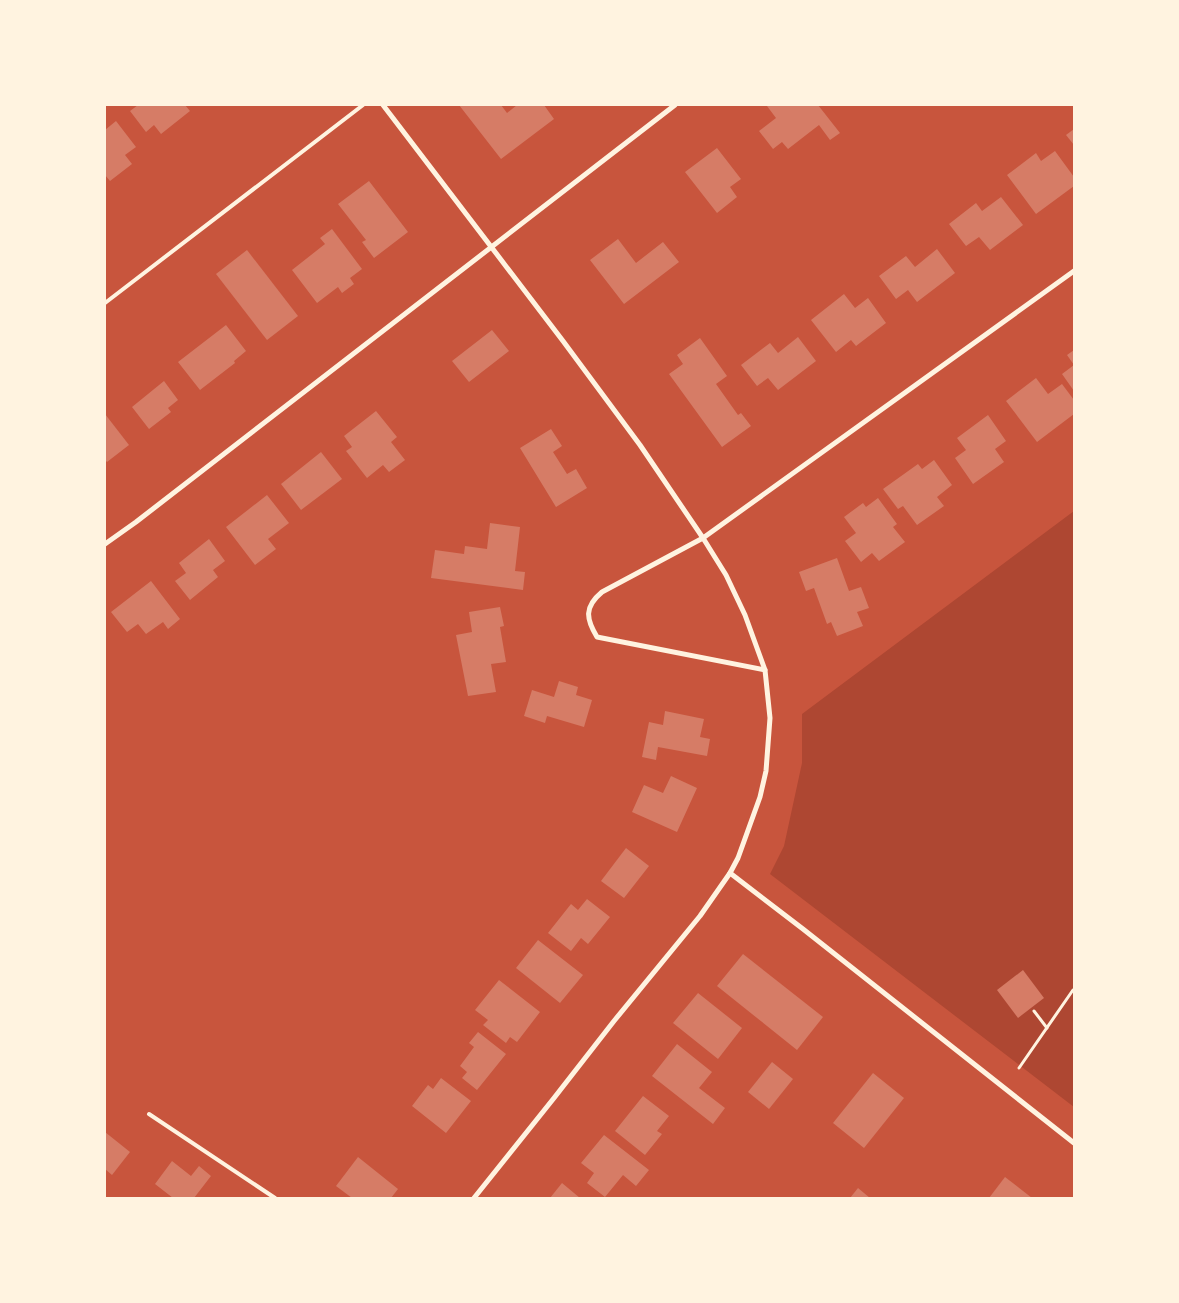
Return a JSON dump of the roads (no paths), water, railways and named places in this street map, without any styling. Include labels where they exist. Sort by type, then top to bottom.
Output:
[{"type":"street","points":[[383,105],[492,247],[640,446],[703,538],[726,575],[745,615],[765,670],[770,718],[766,771],[760,797],[738,858],[730,873],[700,916],[474,1198]]},
{"type":"street","points":[[105,544],[676,105]]},
{"type":"street","points":[[765,670],[598,637],[590,625],[590,606],[602,592],[703,538],[1074,271]]},
{"type":"street","points":[[730,873],[804,929],[1074,1143]]},
{"type":"lane","points":[[105,303],[363,105]]},
{"type":"lane","points":[[148,1114],[275,1198]]}]
